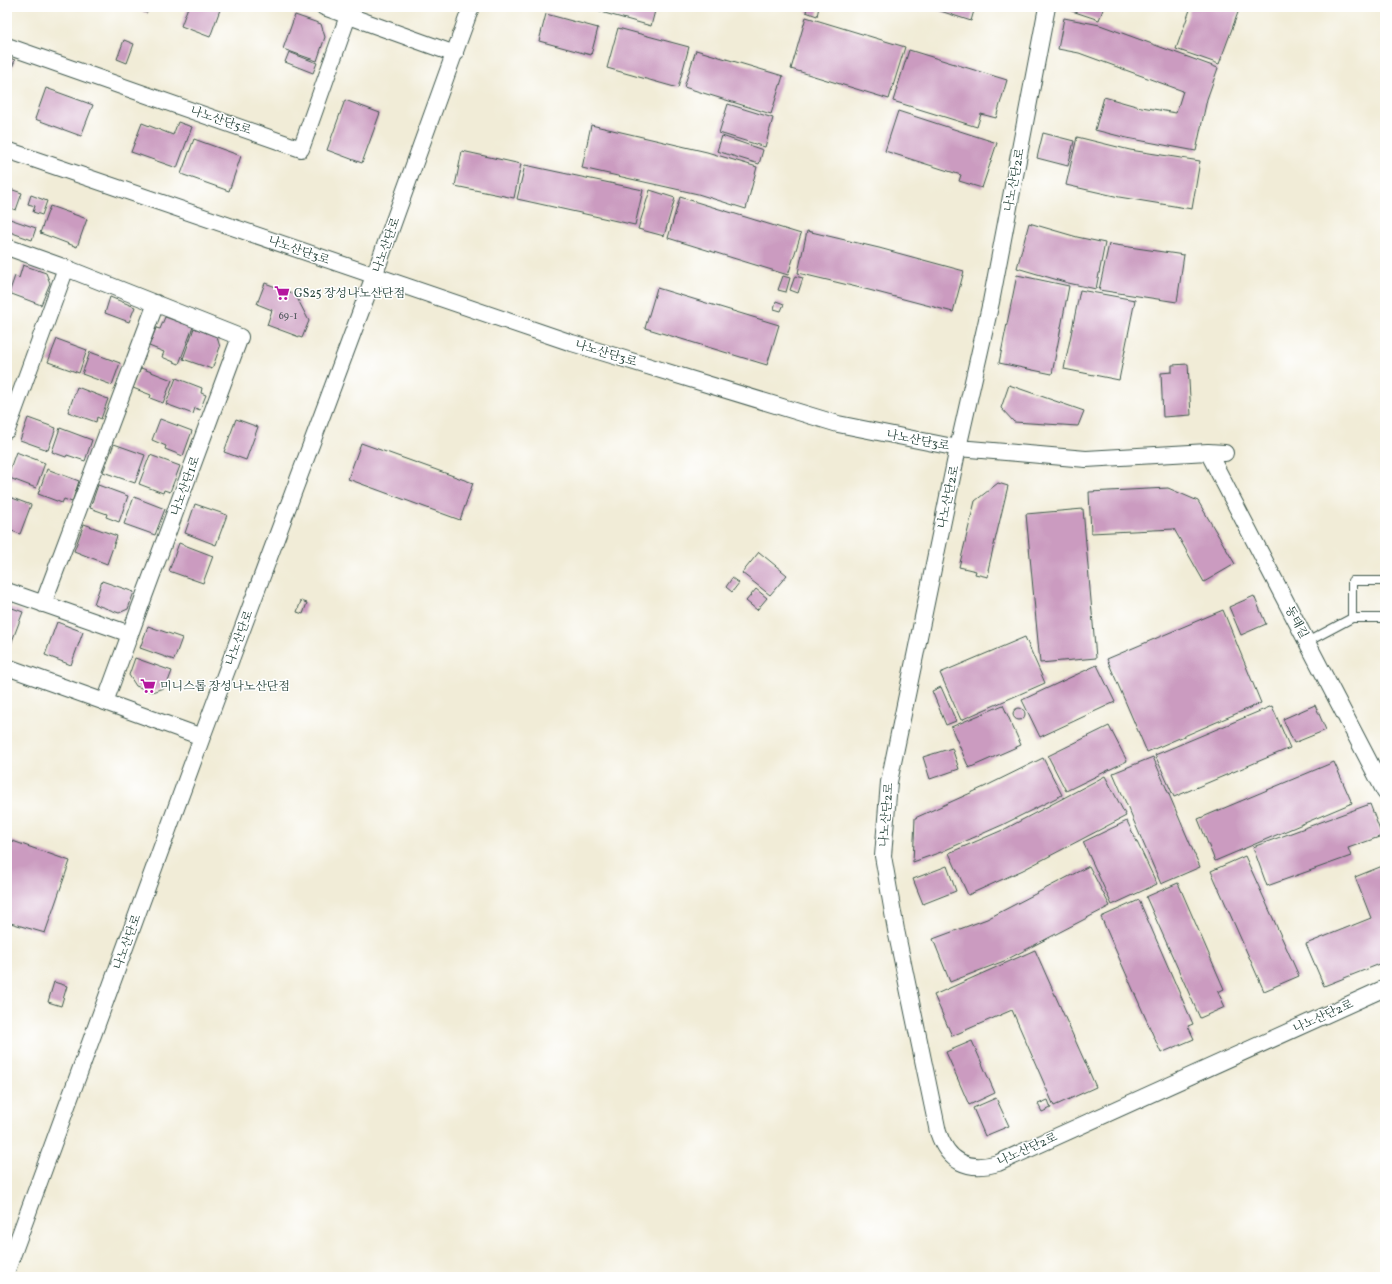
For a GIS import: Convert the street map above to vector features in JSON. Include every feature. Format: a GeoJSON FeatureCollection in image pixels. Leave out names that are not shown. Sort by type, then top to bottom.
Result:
{"type":"FeatureCollection","features":[{"type":"Feature","properties":{"kind":"street"},"geometry":{"type":"LineString","coordinates":[[324,7],[455,54]]}},
{"type":"Feature","properties":{"kind":"street","name":"나노산단로"},"geometry":{"type":"LineString","coordinates":[[7,1270],[202,737],[374,276],[471,7]]}},
{"type":"Feature","properties":{"kind":"street","name":"나노산단2로"},"geometry":{"type":"LineString","coordinates":[[1047,7],[991,302],[958,448],[888,782],[883,856],[896,930],[938,1132],[942,1144],[950,1155],[960,1162],[973,1166],[986,1166],[998,1163],[1385,988]]}},
{"type":"Feature","properties":{"kind":"street","name":"나노산단5로"},"geometry":{"type":"LineString","coordinates":[[7,46],[301,149],[348,16]]}},
{"type":"Feature","properties":{"kind":"street","name":"나노산단3로"},"geometry":{"type":"LineString","coordinates":[[7,150],[572,343],[838,424],[958,448],[1086,459],[1208,452],[1225,453]]}},
{"type":"Feature","properties":{"kind":"street","name":"나노산단1로"},"geometry":{"type":"LineString","coordinates":[[7,247],[66,268],[240,337],[130,634]]}},
{"type":"Feature","properties":{"kind":"street"},"geometry":{"type":"LineString","coordinates":[[7,430],[66,268]]}},
{"type":"Feature","properties":{"kind":"street"},"geometry":{"type":"LineString","coordinates":[[43,604],[156,303]]}},
{"type":"Feature","properties":{"kind":"street","name":"동태길"},"geometry":{"type":"LineString","coordinates":[[1208,452],[1385,792]]}},
{"type":"Feature","properties":{"kind":"street"},"geometry":{"type":"LineString","coordinates":[[7,591],[130,634],[106,702]]}},
{"type":"Feature","properties":{"kind":"street"},"geometry":{"type":"LineString","coordinates":[[7,667],[202,737]]}},
{"type":"Feature","properties":{"kind":"lane"},"geometry":{"type":"LineString","coordinates":[[1352,618],[1352,581],[1385,581]]}},
{"type":"Feature","properties":{"kind":"lane"},"geometry":{"type":"LineString","coordinates":[[1307,642],[1352,618],[1385,618]]}},
{"type":"Feature","properties":{"kind":"building"},"geometry":{"type":"Polygon","coordinates":[[[130,7],[149,7],[147,13],[130,7]]]}},
{"type":"Feature","properties":{"kind":"building"},"geometry":{"type":"Polygon","coordinates":[[[188,7],[221,7],[210,37],[181,26],[188,7]]]}},
{"type":"Feature","properties":{"kind":"building"},"geometry":{"type":"Polygon","coordinates":[[[583,7],[656,7],[651,26],[583,7]]]}},
{"type":"Feature","properties":{"kind":"building"},"geometry":{"type":"Polygon","coordinates":[[[807,7],[819,7],[817,16],[806,12],[807,7]]]}},
{"type":"Feature","properties":{"kind":"building"},"geometry":{"type":"Polygon","coordinates":[[[928,7],[975,7],[971,21],[928,7]]]}},
{"type":"Feature","properties":{"kind":"building"},"geometry":{"type":"Polygon","coordinates":[[[1070,7],[1104,7],[1099,20],[1069,10],[1070,7]]]}},
{"type":"Feature","properties":{"kind":"building"},"geometry":{"type":"Polygon","coordinates":[[[1191,7],[1240,7],[1219,64],[1176,49],[1191,7]]]}},
{"type":"Feature","properties":{"kind":"building"},"geometry":{"type":"Polygon","coordinates":[[[546,14],[598,28],[591,55],[539,41],[546,14]]]}},
{"type":"Feature","properties":{"kind":"building"},"geometry":{"type":"Polygon","coordinates":[[[295,15],[321,24],[325,37],[317,61],[283,49],[295,15]]]}},
{"type":"Feature","properties":{"kind":"building"},"geometry":{"type":"Polygon","coordinates":[[[806,17],[905,47],[889,99],[791,69],[806,17]]]}},
{"type":"Feature","properties":{"kind":"building"},"geometry":{"type":"Polygon","coordinates":[[[1064,18],[1100,25],[1218,68],[1207,99],[1196,151],[1127,138],[1095,130],[1104,97],[1136,106],[1176,113],[1183,91],[1079,53],[1058,49],[1064,18]]]}},
{"type":"Feature","properties":{"kind":"building"},"geometry":{"type":"Polygon","coordinates":[[[618,28],[689,47],[678,88],[607,68],[618,28]]]}},
{"type":"Feature","properties":{"kind":"building"},"geometry":{"type":"Polygon","coordinates":[[[124,40],[134,44],[127,63],[117,59],[124,40]]]}},
{"type":"Feature","properties":{"kind":"building"},"geometry":{"type":"Polygon","coordinates":[[[696,50],[783,76],[771,114],[684,87],[696,50]]]}},
{"type":"Feature","properties":{"kind":"building"},"geometry":{"type":"Polygon","coordinates":[[[909,50],[1007,80],[996,118],[981,114],[977,127],[893,101],[909,50]]]}},
{"type":"Feature","properties":{"kind":"building"},"geometry":{"type":"Polygon","coordinates":[[[289,52],[317,63],[313,73],[285,62],[289,52]]]}},
{"type":"Feature","properties":{"kind":"building"},"geometry":{"type":"Polygon","coordinates":[[[7,57],[15,60],[10,73],[7,72],[7,57]]]}},
{"type":"Feature","properties":{"kind":"building"},"geometry":{"type":"Polygon","coordinates":[[[46,88],[93,105],[81,136],[35,119],[46,88]]]}},
{"type":"Feature","properties":{"kind":"building"},"geometry":{"type":"Polygon","coordinates":[[[345,100],[380,113],[362,163],[327,150],[345,100]]]}},
{"type":"Feature","properties":{"kind":"building"},"geometry":{"type":"Polygon","coordinates":[[[728,104],[773,118],[765,147],[719,133],[728,104]]]}},
{"type":"Feature","properties":{"kind":"building"},"geometry":{"type":"Polygon","coordinates":[[[898,111],[997,143],[982,188],[959,181],[961,175],[885,151],[898,111]]]}},
{"type":"Feature","properties":{"kind":"building"},"geometry":{"type":"Polygon","coordinates":[[[178,122],[192,127],[177,168],[131,152],[142,123],[173,135],[178,122]]]}},
{"type":"Feature","properties":{"kind":"building"},"geometry":{"type":"Polygon","coordinates":[[[591,125],[707,152],[757,167],[746,209],[698,194],[582,168],[591,125]]]}},
{"type":"Feature","properties":{"kind":"building"},"geometry":{"type":"Polygon","coordinates":[[[1043,133],[1074,141],[1068,166],[1037,158],[1043,133]]]}},
{"type":"Feature","properties":{"kind":"building"},"geometry":{"type":"Polygon","coordinates":[[[722,136],[763,150],[759,164],[717,151],[722,136]]]}},
{"type":"Feature","properties":{"kind":"building"},"geometry":{"type":"Polygon","coordinates":[[[1077,137],[1130,150],[1200,161],[1192,209],[1119,197],[1066,185],[1077,137]]]}},
{"type":"Feature","properties":{"kind":"building"},"geometry":{"type":"Polygon","coordinates":[[[194,139],[241,156],[229,191],[181,174],[194,139]]]}},
{"type":"Feature","properties":{"kind":"building"},"geometry":{"type":"Polygon","coordinates":[[[462,151],[521,164],[514,198],[455,186],[462,151]]]}},
{"type":"Feature","properties":{"kind":"building"},"geometry":{"type":"Polygon","coordinates":[[[525,165],[643,190],[635,225],[517,199],[525,165]]]}},
{"type":"Feature","properties":{"kind":"building"},"geometry":{"type":"Polygon","coordinates":[[[7,188],[22,193],[16,210],[7,207],[7,188]]]}},
{"type":"Feature","properties":{"kind":"building"},"geometry":{"type":"Polygon","coordinates":[[[650,190],[675,198],[664,236],[638,229],[650,190]]]}},
{"type":"Feature","properties":{"kind":"building"},"geometry":{"type":"Polygon","coordinates":[[[31,195],[47,201],[42,215],[33,212],[35,206],[28,204],[31,195]]]}},
{"type":"Feature","properties":{"kind":"building"},"geometry":{"type":"Polygon","coordinates":[[[680,197],[801,234],[788,275],[668,238],[680,197]]]}},
{"type":"Feature","properties":{"kind":"building"},"geometry":{"type":"Polygon","coordinates":[[[50,206],[87,219],[77,247],[40,233],[50,206]]]}},
{"type":"Feature","properties":{"kind":"building"},"geometry":{"type":"Polygon","coordinates":[[[7,218],[36,228],[32,240],[7,231],[7,218]]]}},
{"type":"Feature","properties":{"kind":"building"},"geometry":{"type":"Polygon","coordinates":[[[1029,223],[1077,237],[1105,243],[1096,289],[1068,283],[1017,268],[1029,223]]]}},
{"type":"Feature","properties":{"kind":"building"},"geometry":{"type":"Polygon","coordinates":[[[807,231],[879,248],[964,271],[953,312],[798,273],[807,231]]]}},
{"type":"Feature","properties":{"kind":"building"},"geometry":{"type":"Polygon","coordinates":[[[1109,244],[1184,255],[1177,302],[1099,290],[1109,244]]]}},
{"type":"Feature","properties":{"kind":"building"},"geometry":{"type":"Polygon","coordinates":[[[23,265],[46,273],[50,283],[41,305],[9,293],[15,276],[19,278],[23,265]]]}},
{"type":"Feature","properties":{"kind":"building"},"geometry":{"type":"Polygon","coordinates":[[[1017,275],[1069,286],[1052,374],[999,363],[1017,275]]]}},
{"type":"Feature","properties":{"kind":"building"},"geometry":{"type":"Polygon","coordinates":[[[783,276],[790,278],[786,292],[778,290],[783,276]]]}},
{"type":"Feature","properties":{"kind":"building"},"geometry":{"type":"Polygon","coordinates":[[[795,276],[803,278],[798,293],[790,290],[795,276]]]}},
{"type":"Feature","properties":{"kind":"building"},"geometry":{"type":"Polygon","coordinates":[[[265,283],[295,294],[309,321],[302,338],[267,325],[272,310],[257,304],[265,283]]]}},
{"type":"Feature","properties":{"kind":"building"},"geometry":{"type":"Polygon","coordinates":[[[657,288],[779,325],[767,365],[645,328],[657,288]]]}},
{"type":"Feature","properties":{"kind":"building"},"geometry":{"type":"Polygon","coordinates":[[[1080,290],[1135,300],[1119,380],[1064,369],[1080,290]]]}},
{"type":"Feature","properties":{"kind":"building"},"geometry":{"type":"Polygon","coordinates":[[[110,297],[135,307],[129,322],[105,313],[110,297]]]}},
{"type":"Feature","properties":{"kind":"building"},"geometry":{"type":"Polygon","coordinates":[[[776,301],[784,304],[781,311],[774,309],[776,301]]]}},
{"type":"Feature","properties":{"kind":"building"},"geometry":{"type":"Polygon","coordinates":[[[165,317],[193,327],[179,364],[162,357],[164,352],[149,346],[156,328],[160,329],[165,317]]]}},
{"type":"Feature","properties":{"kind":"building"},"geometry":{"type":"Polygon","coordinates":[[[194,328],[217,337],[220,347],[212,369],[183,359],[194,328]]]}},
{"type":"Feature","properties":{"kind":"building"},"geometry":{"type":"Polygon","coordinates":[[[57,339],[87,350],[79,373],[48,362],[57,339]]]}},
{"type":"Feature","properties":{"kind":"building"},"geometry":{"type":"Polygon","coordinates":[[[90,352],[120,363],[112,385],[82,374],[90,352]]]}},
{"type":"Feature","properties":{"kind":"building"},"geometry":{"type":"Polygon","coordinates":[[[1188,364],[1191,415],[1163,417],[1161,373],[1172,372],[1172,365],[1188,364]]]}},
{"type":"Feature","properties":{"kind":"building"},"geometry":{"type":"Polygon","coordinates":[[[141,368],[172,380],[163,403],[150,398],[151,395],[133,388],[141,368]]]}},
{"type":"Feature","properties":{"kind":"building"},"geometry":{"type":"Polygon","coordinates":[[[176,378],[202,388],[201,393],[206,395],[200,410],[195,408],[193,414],[166,404],[176,378]]]}},
{"type":"Feature","properties":{"kind":"building"},"geometry":{"type":"Polygon","coordinates":[[[1009,385],[1084,411],[1078,426],[1014,422],[1001,408],[1009,385]]]}},
{"type":"Feature","properties":{"kind":"building"},"geometry":{"type":"Polygon","coordinates":[[[77,387],[108,399],[101,419],[97,417],[96,422],[68,412],[77,387]]]}},
{"type":"Feature","properties":{"kind":"building"},"geometry":{"type":"Polygon","coordinates":[[[28,418],[56,428],[48,450],[20,440],[28,418]]]}},
{"type":"Feature","properties":{"kind":"building"},"geometry":{"type":"Polygon","coordinates":[[[160,419],[192,431],[183,456],[165,449],[166,446],[152,440],[160,419]]]}},
{"type":"Feature","properties":{"kind":"building"},"geometry":{"type":"Polygon","coordinates":[[[236,419],[258,427],[246,460],[224,452],[236,419]]]}},
{"type":"Feature","properties":{"kind":"building"},"geometry":{"type":"Polygon","coordinates":[[[60,428],[92,440],[85,461],[52,452],[60,428]]]}},
{"type":"Feature","properties":{"kind":"building"},"geometry":{"type":"Polygon","coordinates":[[[361,443],[473,483],[460,520],[348,479],[361,443]]]}},
{"type":"Feature","properties":{"kind":"building"},"geometry":{"type":"Polygon","coordinates":[[[114,444],[145,455],[135,483],[103,472],[114,444]]]}},
{"type":"Feature","properties":{"kind":"building"},"geometry":{"type":"Polygon","coordinates":[[[16,452],[45,463],[36,488],[7,477],[16,452]]]}},
{"type":"Feature","properties":{"kind":"building"},"geometry":{"type":"Polygon","coordinates":[[[150,455],[180,466],[170,492],[164,490],[163,493],[139,484],[150,455]]]}},
{"type":"Feature","properties":{"kind":"building"},"geometry":{"type":"Polygon","coordinates":[[[47,469],[79,481],[72,502],[64,499],[62,503],[38,494],[47,469]]]}},
{"type":"Feature","properties":{"kind":"building"},"geometry":{"type":"Polygon","coordinates":[[[998,483],[1008,486],[988,570],[988,577],[975,574],[976,571],[959,567],[975,501],[998,483]]]}},
{"type":"Feature","properties":{"kind":"building"},"geometry":{"type":"Polygon","coordinates":[[[98,485],[128,496],[119,522],[106,517],[107,514],[90,508],[98,485]]]}},
{"type":"Feature","properties":{"kind":"building"},"geometry":{"type":"Polygon","coordinates":[[[1168,488],[1198,501],[1235,564],[1204,582],[1174,529],[1091,533],[1089,492],[1168,488]]]}},
{"type":"Feature","properties":{"kind":"building"},"geometry":{"type":"Polygon","coordinates":[[[7,496],[31,505],[20,534],[7,529],[7,496]]]}},
{"type":"Feature","properties":{"kind":"building"},"geometry":{"type":"Polygon","coordinates":[[[134,497],[165,509],[155,535],[124,524],[134,497]]]}},
{"type":"Feature","properties":{"kind":"building"},"geometry":{"type":"Polygon","coordinates":[[[195,504],[227,515],[216,545],[185,533],[195,504]]]}},
{"type":"Feature","properties":{"kind":"building"},"geometry":{"type":"Polygon","coordinates":[[[1083,509],[1096,658],[1040,663],[1026,514],[1083,509]]]}},
{"type":"Feature","properties":{"kind":"building"},"geometry":{"type":"Polygon","coordinates":[[[84,524],[117,536],[107,564],[74,551],[84,524]]]}},
{"type":"Feature","properties":{"kind":"building"},"geometry":{"type":"Polygon","coordinates":[[[179,543],[213,556],[203,583],[169,571],[179,543]]]}},
{"type":"Feature","properties":{"kind":"building"},"geometry":{"type":"Polygon","coordinates":[[[759,552],[787,575],[770,595],[742,573],[759,552]]]}},
{"type":"Feature","properties":{"kind":"building"},"geometry":{"type":"Polygon","coordinates":[[[732,578],[739,583],[732,592],[726,587],[732,578]]]}},
{"type":"Feature","properties":{"kind":"building"},"geometry":{"type":"Polygon","coordinates":[[[102,581],[134,592],[128,609],[119,613],[94,604],[102,581]]]}},
{"type":"Feature","properties":{"kind":"building"},"geometry":{"type":"Polygon","coordinates":[[[756,589],[767,598],[757,610],[746,601],[756,589]]]}},
{"type":"Feature","properties":{"kind":"building"},"geometry":{"type":"Polygon","coordinates":[[[1254,596],[1266,624],[1241,635],[1229,607],[1254,596]]]}},
{"type":"Feature","properties":{"kind":"building"},"geometry":{"type":"Polygon","coordinates":[[[301,601],[307,603],[303,614],[297,612],[301,601]]]}},
{"type":"Feature","properties":{"kind":"building"},"geometry":{"type":"Polygon","coordinates":[[[7,606],[23,612],[11,644],[7,642],[7,606]]]}},
{"type":"Feature","properties":{"kind":"building"},"geometry":{"type":"Polygon","coordinates":[[[1223,610],[1261,703],[1147,752],[1107,659],[1223,610]]]}},
{"type":"Feature","properties":{"kind":"building"},"geometry":{"type":"Polygon","coordinates":[[[57,622],[83,632],[71,665],[45,655],[57,622]]]}},
{"type":"Feature","properties":{"kind":"building"},"geometry":{"type":"Polygon","coordinates":[[[148,626],[182,638],[174,660],[140,648],[148,626]]]}},
{"type":"Feature","properties":{"kind":"building"},"geometry":{"type":"Polygon","coordinates":[[[1025,637],[1045,683],[961,720],[940,673],[1025,637]]]}},
{"type":"Feature","properties":{"kind":"building"},"geometry":{"type":"Polygon","coordinates":[[[135,658],[172,671],[166,687],[152,692],[136,686],[129,675],[135,658]]]}},
{"type":"Feature","properties":{"kind":"building"},"geometry":{"type":"Polygon","coordinates":[[[1097,665],[1115,702],[1040,737],[1022,700],[1097,665]]]}},
{"type":"Feature","properties":{"kind":"building"},"geometry":{"type":"Polygon","coordinates":[[[941,687],[956,721],[946,725],[932,691],[941,687]]]}},
{"type":"Feature","properties":{"kind":"building"},"geometry":{"type":"Polygon","coordinates":[[[1003,705],[1021,745],[969,768],[951,727],[1003,705]]]}},
{"type":"Feature","properties":{"kind":"building"},"geometry":{"type":"Polygon","coordinates":[[[1315,705],[1326,730],[1294,743],[1283,719],[1315,705]]]}},
{"type":"Feature","properties":{"kind":"building"},"geometry":{"type":"Polygon","coordinates":[[[1272,706],[1290,748],[1174,797],[1155,755],[1272,706]]]}},
{"type":"Feature","properties":{"kind":"building"},"geometry":{"type":"Polygon","coordinates":[[[1019,708],[1023,710],[1025,714],[1023,718],[1019,720],[1015,718],[1013,714],[1015,710],[1019,708]]]}},
{"type":"Feature","properties":{"kind":"building"},"geometry":{"type":"Polygon","coordinates":[[[1109,726],[1127,761],[1066,791],[1048,756],[1109,726]]]}},
{"type":"Feature","properties":{"kind":"building"},"geometry":{"type":"Polygon","coordinates":[[[952,748],[959,769],[930,779],[923,757],[952,748]]]}},
{"type":"Feature","properties":{"kind":"building"},"geometry":{"type":"Polygon","coordinates":[[[1153,757],[1200,867],[1161,884],[1113,773],[1153,757]]]}},
{"type":"Feature","properties":{"kind":"building"},"geometry":{"type":"Polygon","coordinates":[[[1043,758],[1062,795],[1002,825],[941,852],[913,862],[915,818],[984,787],[1043,758]]]}},
{"type":"Feature","properties":{"kind":"building"},"geometry":{"type":"Polygon","coordinates":[[[1334,762],[1352,803],[1215,861],[1198,819],[1334,762]]]}},
{"type":"Feature","properties":{"kind":"building"},"geometry":{"type":"Polygon","coordinates":[[[1105,776],[1126,816],[1023,870],[968,895],[949,853],[1005,829],[1105,776]]]}},
{"type":"Feature","properties":{"kind":"building"},"geometry":{"type":"Polygon","coordinates":[[[1370,804],[1382,836],[1348,848],[1351,856],[1267,886],[1253,847],[1370,804]]]}},
{"type":"Feature","properties":{"kind":"building"},"geometry":{"type":"Polygon","coordinates":[[[1127,821],[1157,884],[1112,905],[1083,842],[1127,821]]]}},
{"type":"Feature","properties":{"kind":"building"},"geometry":{"type":"Polygon","coordinates":[[[7,839],[70,861],[45,933],[7,922],[7,839]]]}},
{"type":"Feature","properties":{"kind":"building"},"geometry":{"type":"Polygon","coordinates":[[[1245,856],[1299,976],[1264,991],[1211,871],[1245,856]]]}},
{"type":"Feature","properties":{"kind":"building"},"geometry":{"type":"Polygon","coordinates":[[[1385,865],[1385,962],[1324,986],[1306,944],[1371,918],[1355,877],[1385,865]]]}},
{"type":"Feature","properties":{"kind":"building"},"geometry":{"type":"Polygon","coordinates":[[[947,866],[956,891],[923,904],[913,879],[947,866]]]}},
{"type":"Feature","properties":{"kind":"building"},"geometry":{"type":"Polygon","coordinates":[[[1089,866],[1110,906],[1004,961],[950,982],[933,939],[987,919],[1089,866]]]}},
{"type":"Feature","properties":{"kind":"building"},"geometry":{"type":"Polygon","coordinates":[[[1178,883],[1224,989],[1218,992],[1225,1007],[1200,1018],[1146,897],[1178,883]]]}},
{"type":"Feature","properties":{"kind":"building"},"geometry":{"type":"Polygon","coordinates":[[[1139,900],[1193,1024],[1188,1026],[1194,1039],[1161,1053],[1101,917],[1139,900]]]}},
{"type":"Feature","properties":{"kind":"building"},"geometry":{"type":"Polygon","coordinates":[[[1035,950],[1096,1087],[1054,1106],[1012,1010],[952,1036],[934,995],[1035,950]]]}},
{"type":"Feature","properties":{"kind":"building"},"geometry":{"type":"Polygon","coordinates":[[[54,982],[67,986],[61,1006],[48,1002],[54,982]]]}},
{"type":"Feature","properties":{"kind":"building"},"geometry":{"type":"Polygon","coordinates":[[[972,1041],[995,1093],[969,1105],[946,1052],[972,1041]]]}},
{"type":"Feature","properties":{"kind":"building"},"geometry":{"type":"Polygon","coordinates":[[[996,1098],[1009,1126],[985,1136],[973,1108],[996,1098]]]}},
{"type":"Feature","properties":{"kind":"building"},"geometry":{"type":"Polygon","coordinates":[[[1048,1100],[1051,1108],[1042,1112],[1038,1104],[1048,1100]]]}},
{"type":"Feature","properties":{"kind":"place","name":"GS25 장성나노산단점"},"geometry":{"type":"Point","coordinates":[282,293]}},
{"type":"Feature","properties":{"kind":"place","name":"미니스톱 장성나노산단점"},"geometry":{"type":"Point","coordinates":[148,686]}}]}
